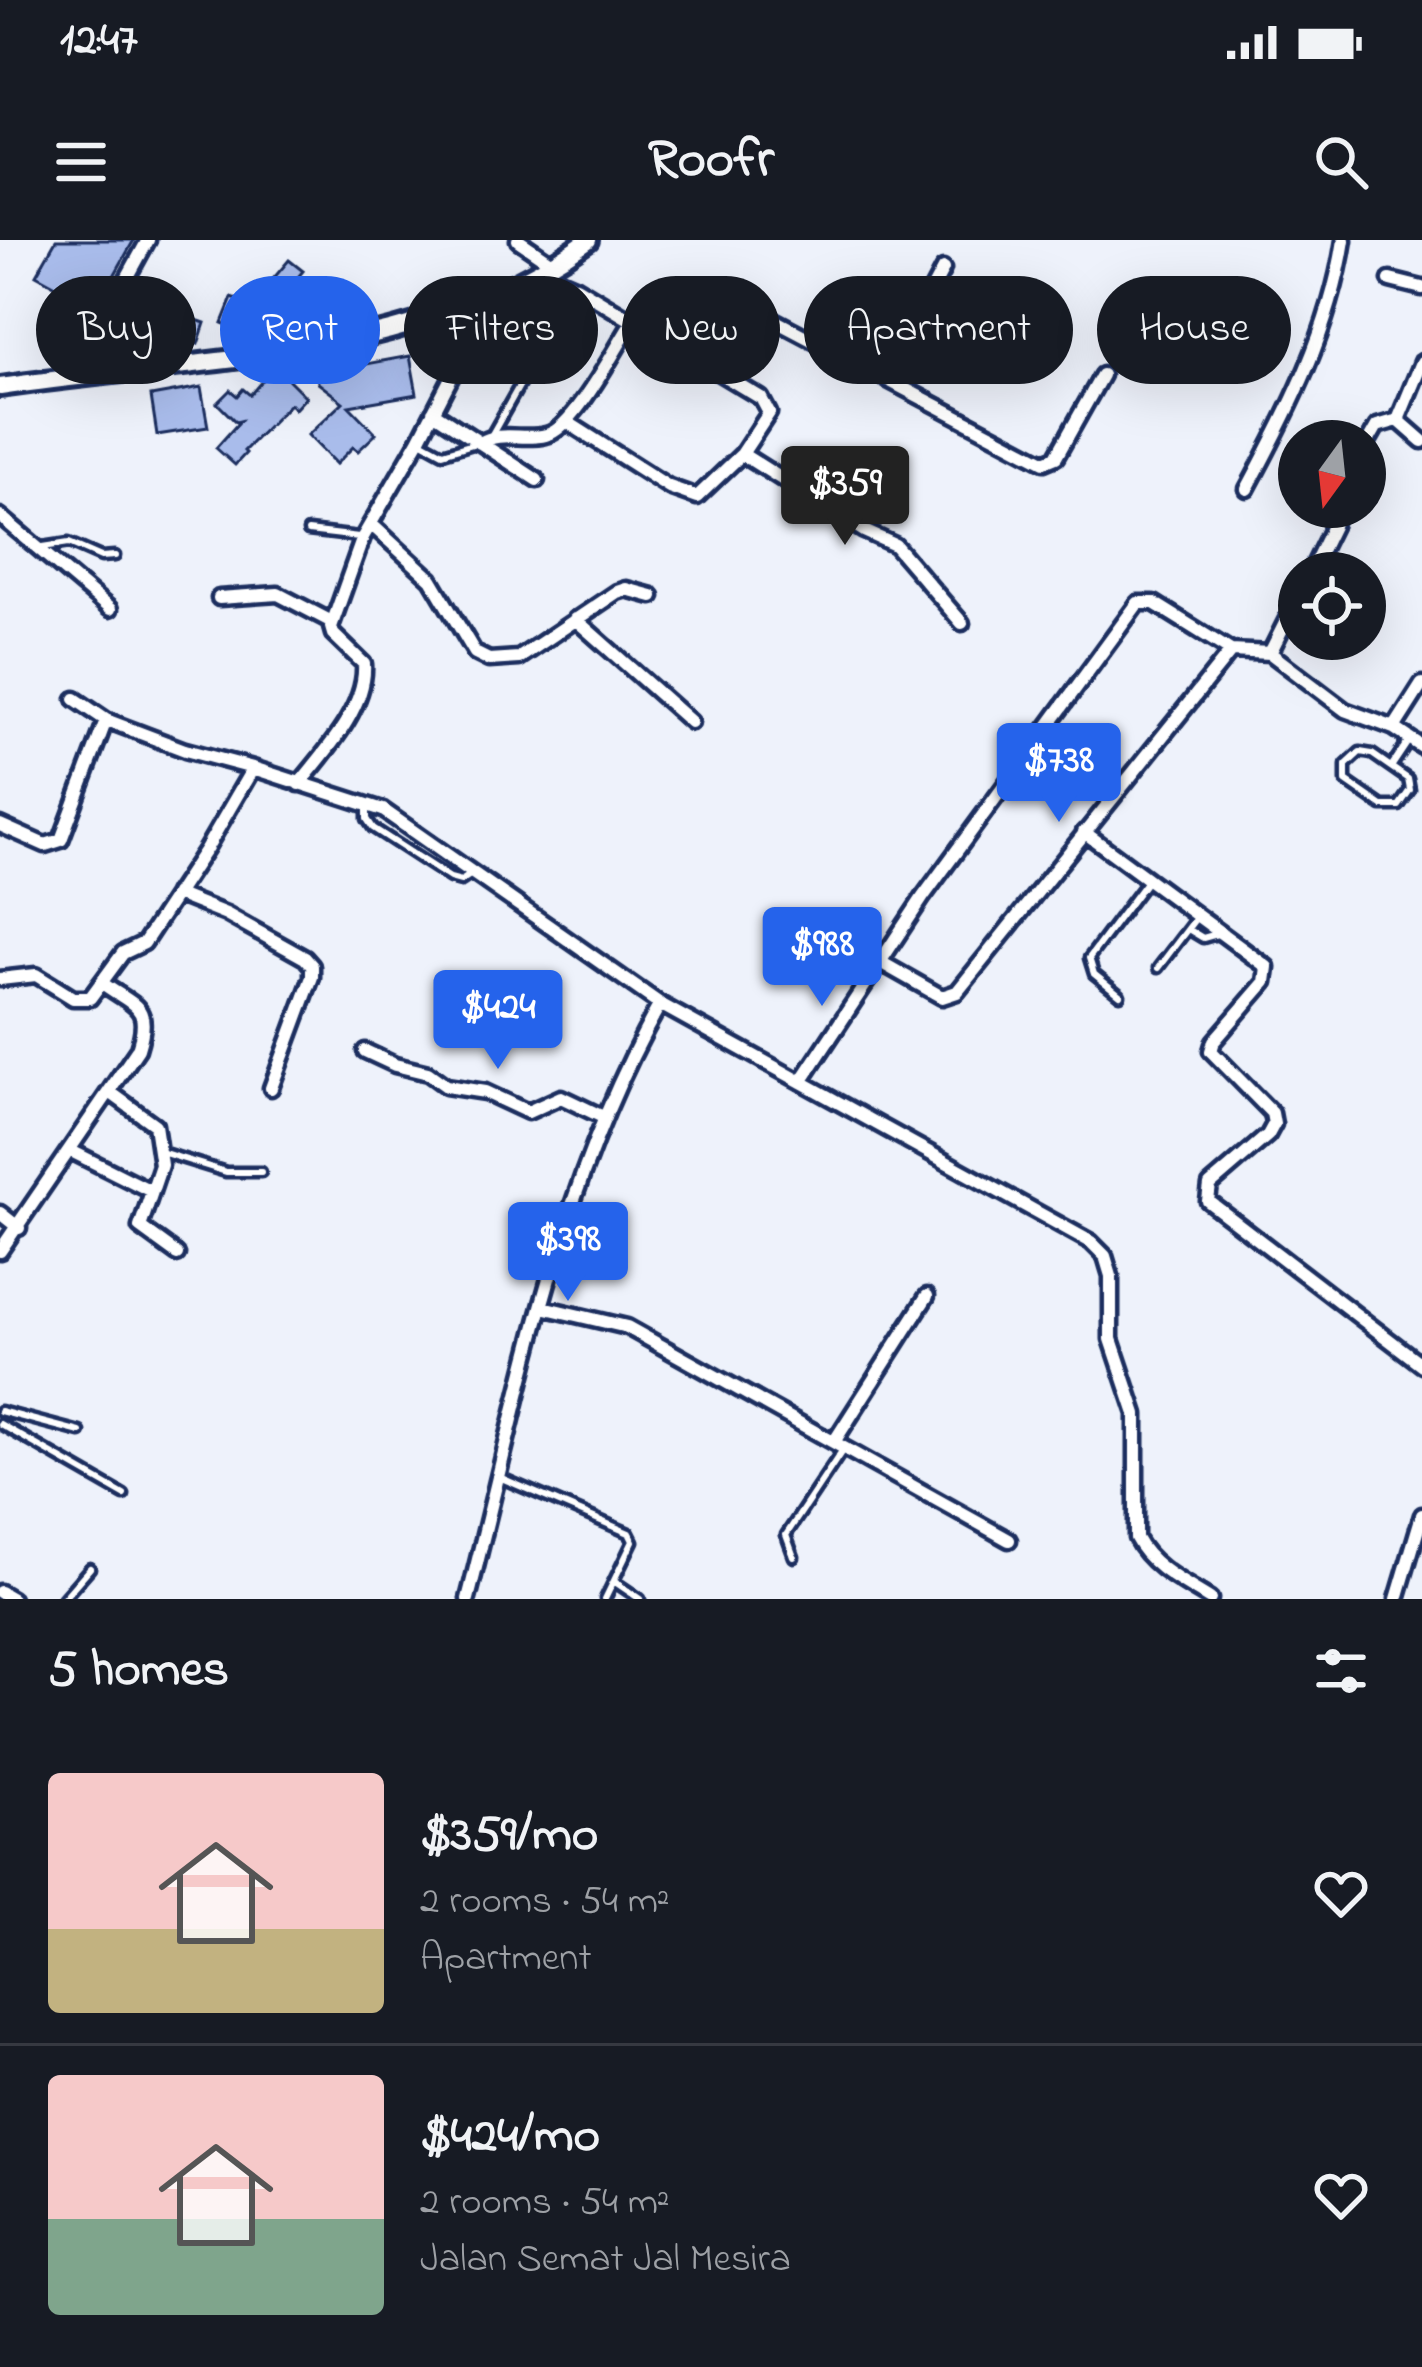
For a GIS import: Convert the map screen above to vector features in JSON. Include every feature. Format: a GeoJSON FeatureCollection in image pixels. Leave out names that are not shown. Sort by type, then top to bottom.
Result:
{"type":"FeatureCollection","features":[{"type":"Feature","properties":{"kind":"main road"},"geometry":{"type":"LineString","coordinates":[[533,276],[588,240]]}},
{"type":"Feature","properties":{"kind":"main road"},"geometry":{"type":"LineString","coordinates":[[196,360],[377,336],[404,327]]}},
{"type":"Feature","properties":{"kind":"main road"},"geometry":{"type":"LineString","coordinates":[[0,387],[36,382]]}},
{"type":"Feature","properties":{"kind":"street"},"geometry":{"type":"LineString","coordinates":[[128,276],[148,240]]}},
{"type":"Feature","properties":{"kind":"street"},"geometry":{"type":"LineString","coordinates":[[518,240],[560,276]]}},
{"type":"Feature","properties":{"kind":"street"},"geometry":{"type":"LineString","coordinates":[[1247,489],[1308,370],[1336,286],[1345,240]]}},
{"type":"Feature","properties":{"kind":"street"},"geometry":{"type":"LineString","coordinates":[[939,276],[943,269]]}},
{"type":"Feature","properties":{"kind":"street"},"geometry":{"type":"LineString","coordinates":[[1390,280],[1422,287]]}},
{"type":"Feature","properties":{"kind":"street"},"geometry":{"type":"LineString","coordinates":[[486,439],[545,436],[568,422],[622,338]]}},
{"type":"Feature","properties":{"kind":"street"},"geometry":{"type":"LineString","coordinates":[[1398,420],[1422,362]]}},
{"type":"Feature","properties":{"kind":"street"},"geometry":{"type":"LineString","coordinates":[[896,384],[1023,453],[1050,462],[1097,383]]}},
{"type":"Feature","properties":{"kind":"street"},"geometry":{"type":"LineString","coordinates":[[299,784],[349,717],[364,676],[364,664],[333,634],[332,622],[363,537],[447,384]]}},
{"type":"Feature","properties":{"kind":"street"},"geometry":{"type":"LineString","coordinates":[[568,422],[692,497],[705,493],[767,419],[765,402],[735,384]]}},
{"type":"Feature","properties":{"kind":"street"},"geometry":{"type":"LineString","coordinates":[[433,412],[486,439],[536,480]]}},
{"type":"Feature","properties":{"kind":"street"},"geometry":{"type":"LineString","coordinates":[[1398,420],[1422,441]]}},
{"type":"Feature","properties":{"kind":"street"},"geometry":{"type":"LineString","coordinates":[[1386,423],[1398,420]]}},
{"type":"Feature","properties":{"kind":"street"},"geometry":{"type":"LineString","coordinates":[[742,454],[864,531],[896,545],[962,622]]}},
{"type":"Feature","properties":{"kind":"street"},"geometry":{"type":"LineString","coordinates":[[0,515],[110,608]]}},
{"type":"Feature","properties":{"kind":"street"},"geometry":{"type":"LineString","coordinates":[[370,524],[431,579],[475,653],[489,659],[519,658],[626,589],[652,596]]}},
{"type":"Feature","properties":{"kind":"street"},"geometry":{"type":"LineString","coordinates":[[219,598],[274,593],[332,622]]}},
{"type":"Feature","properties":{"kind":"street"},"geometry":{"type":"LineString","coordinates":[[801,1082],[923,897],[1138,603],[1154,603],[1231,651],[1270,653],[1343,709],[1394,728],[1416,743]]}},
{"type":"Feature","properties":{"kind":"street"},"geometry":{"type":"LineString","coordinates":[[575,619],[691,722]]}},
{"type":"Feature","properties":{"kind":"street"},"geometry":{"type":"LineString","coordinates":[[1270,653],[1278,637]]}},
{"type":"Feature","properties":{"kind":"street"},"geometry":{"type":"LineString","coordinates":[[882,963],[937,995],[952,995],[1231,651]]}},
{"type":"Feature","properties":{"kind":"street"},"geometry":{"type":"LineString","coordinates":[[1394,728],[1422,684]]}},
{"type":"Feature","properties":{"kind":"street"},"geometry":{"type":"LineString","coordinates":[[75,699],[106,720],[184,750],[383,810],[661,1004],[1091,1243],[1105,1256],[1111,1276],[1111,1339],[1136,1414],[1136,1538],[1145,1553],[1176,1579],[1210,1599]]}},
{"type":"Feature","properties":{"kind":"street"},"geometry":{"type":"LineString","coordinates":[[0,825],[43,844],[61,840],[106,720]]}},
{"type":"Feature","properties":{"kind":"street"},"geometry":{"type":"LineString","coordinates":[[0,979],[36,975],[79,1000],[90,998],[123,953],[144,943],[253,768]]}},
{"type":"Feature","properties":{"kind":"street"},"geometry":{"type":"LineString","coordinates":[[1084,832],[1263,962],[1268,973],[1214,1041],[1212,1055],[1272,1113],[1274,1124],[1268,1135],[1210,1185],[1208,1201],[1422,1365]]}},
{"type":"Feature","properties":{"kind":"street"},"geometry":{"type":"LineString","coordinates":[[176,894],[226,914],[312,966],[271,1088]]}},
{"type":"Feature","properties":{"kind":"street"},"geometry":{"type":"LineString","coordinates":[[0,1251],[138,1049],[146,1023],[140,1011],[102,983]]}},
{"type":"Feature","properties":{"kind":"street"},"geometry":{"type":"LineString","coordinates":[[468,1599],[563,1225],[627,1064],[661,1004]]}},
{"type":"Feature","properties":{"kind":"street"},"geometry":{"type":"LineString","coordinates":[[365,1051],[428,1073],[446,1086],[484,1092],[528,1112],[561,1096],[605,1118]]}},
{"type":"Feature","properties":{"kind":"street"},"geometry":{"type":"LineString","coordinates":[[111,1094],[153,1122],[161,1166],[140,1227],[177,1254]]}},
{"type":"Feature","properties":{"kind":"street"},"geometry":{"type":"LineString","coordinates":[[71,1150],[151,1191]]}},
{"type":"Feature","properties":{"kind":"street"},"geometry":{"type":"LineString","coordinates":[[0,1213],[19,1228]]}},
{"type":"Feature","properties":{"kind":"street"},"geometry":{"type":"LineString","coordinates":[[839,1445],[927,1296]]}},
{"type":"Feature","properties":{"kind":"street"},"geometry":{"type":"LineString","coordinates":[[542,1307],[627,1327],[1010,1540]]}},
{"type":"Feature","properties":{"kind":"street"},"geometry":{"type":"LineString","coordinates":[[1396,1599],[1422,1516]]}},
{"type":"Feature","properties":{"kind":"street"},"geometry":{"type":"LineString","coordinates":[[0,1592],[12,1599]]}},
{"type":"Feature","properties":{"kind":"lane"},"geometry":{"type":"LineString","coordinates":[[419,440],[443,453],[486,439],[519,384]]}},
{"type":"Feature","properties":{"kind":"lane"},"geometry":{"type":"LineString","coordinates":[[308,532],[363,537]]}},
{"type":"Feature","properties":{"kind":"lane"},"geometry":{"type":"LineString","coordinates":[[39,548],[70,543],[101,557],[115,556]]}},
{"type":"Feature","properties":{"kind":"lane"},"geometry":{"type":"LineString","coordinates":[[1391,766],[1416,743]]}},
{"type":"Feature","properties":{"kind":"lane"},"geometry":{"type":"LineString","coordinates":[[1360,752],[1391,766],[1410,784],[1408,795],[1394,809],[1351,786],[1344,776],[1346,765],[1360,752]]}},
{"type":"Feature","properties":{"kind":"lane"},"geometry":{"type":"LineString","coordinates":[[1120,995],[1094,974],[1089,958],[1149,879]]}},
{"type":"Feature","properties":{"kind":"lane"},"geometry":{"type":"LineString","coordinates":[[1158,968],[1198,915]]}},
{"type":"Feature","properties":{"kind":"lane"},"geometry":{"type":"LineString","coordinates":[[1188,929],[1203,938],[1220,931]]}},
{"type":"Feature","properties":{"kind":"lane"},"geometry":{"type":"LineString","coordinates":[[157,1151],[226,1172],[261,1172]]}},
{"type":"Feature","properties":{"kind":"lane"},"geometry":{"type":"LineString","coordinates":[[0,1411],[80,1432]]}},
{"type":"Feature","properties":{"kind":"lane"},"geometry":{"type":"LineString","coordinates":[[0,1424],[124,1495]]}},
{"type":"Feature","properties":{"kind":"lane"},"geometry":{"type":"LineString","coordinates":[[794,1557],[786,1534],[839,1445]]}},
{"type":"Feature","properties":{"kind":"lane"},"geometry":{"type":"LineString","coordinates":[[499,1477],[629,1533],[633,1541],[629,1556],[605,1599]]}},
{"type":"Feature","properties":{"kind":"lane"},"geometry":{"type":"LineString","coordinates":[[63,1599],[90,1568]]}},
{"type":"Feature","properties":{"kind":"lane"},"geometry":{"type":"LineString","coordinates":[[615,1582],[640,1599]]}},
{"type":"Feature","properties":{"kind":"building"},"geometry":{"type":"Polygon","coordinates":[[[56,240],[134,240],[114,276],[36,275],[56,240]]]}},
{"type":"Feature","properties":{"kind":"building"},"geometry":{"type":"Polygon","coordinates":[[[289,260],[303,271],[299,276],[275,276],[289,260]]]}},
{"type":"Feature","properties":{"kind":"building"},"geometry":{"type":"Polygon","coordinates":[[[196,320],[205,323],[196,343],[196,320]]]}},
{"type":"Feature","properties":{"kind":"building"},"geometry":{"type":"Polygon","coordinates":[[[404,357],[404,384],[415,384],[417,394],[349,406],[376,434],[336,464],[308,435],[343,402],[319,384],[380,384],[380,361],[404,357]]]}},
{"type":"Feature","properties":{"kind":"building"},"geometry":{"type":"Polygon","coordinates":[[[259,384],[293,384],[306,397],[295,409],[290,404],[235,465],[216,448],[240,421],[217,403],[230,390],[237,396],[243,389],[250,395],[259,384]]]}},
{"type":"Feature","properties":{"kind":"building"},"geometry":{"type":"Polygon","coordinates":[[[201,387],[208,427],[157,435],[151,396],[201,387]]]}}]}
